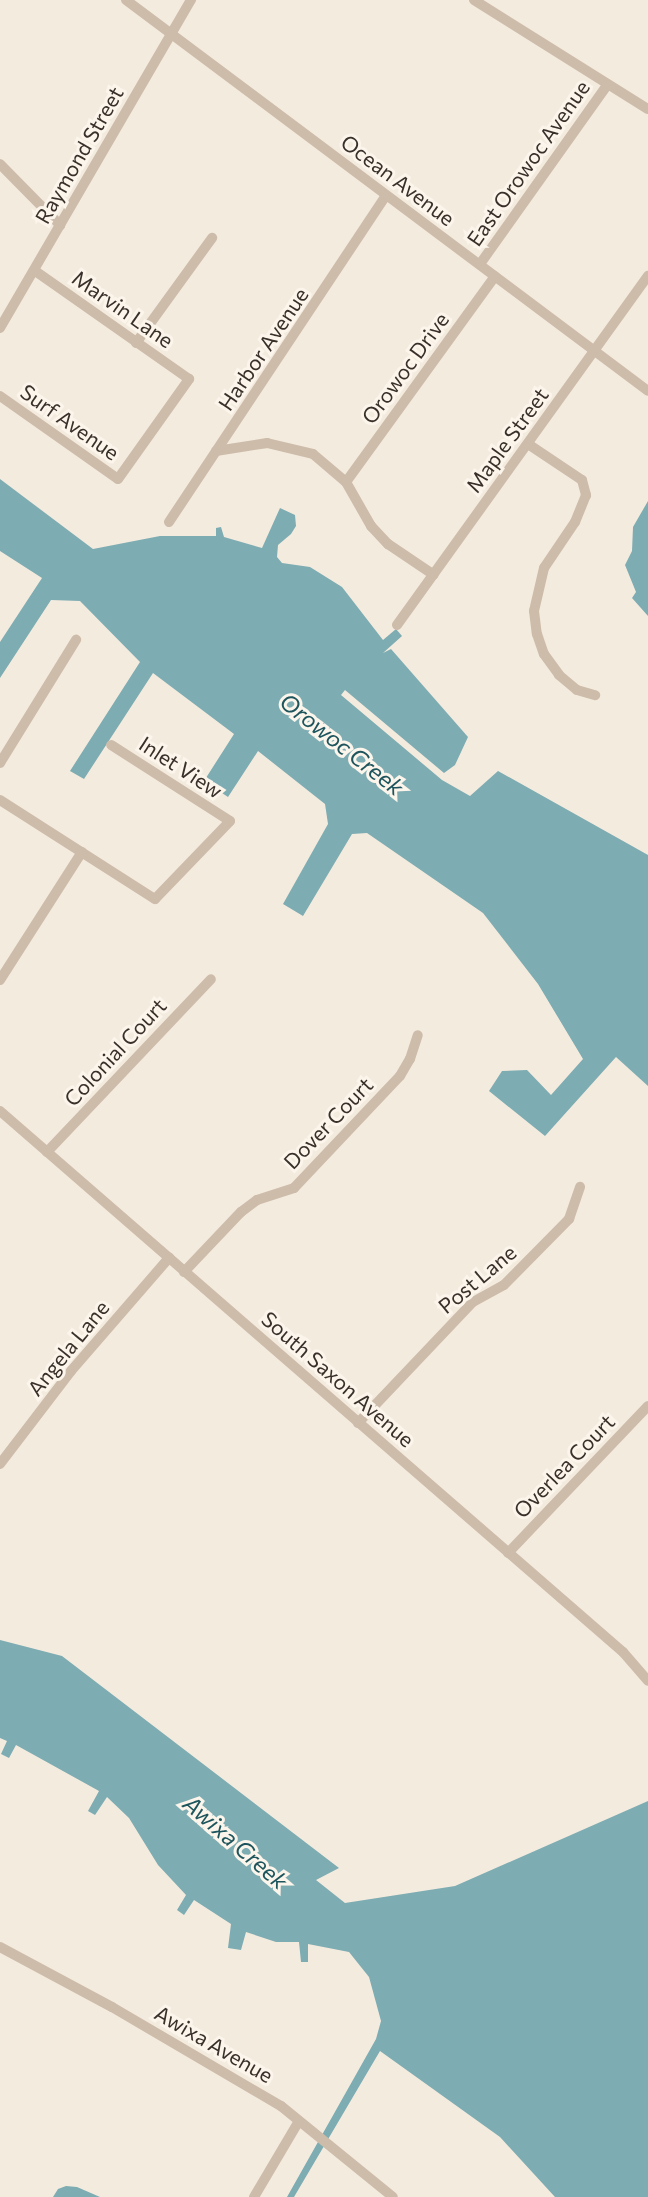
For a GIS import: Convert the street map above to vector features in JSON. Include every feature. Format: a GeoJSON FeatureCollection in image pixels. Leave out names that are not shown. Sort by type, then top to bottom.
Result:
{"type":"FeatureCollection","features":[{"type":"Feature","properties":{"kind":"street","name":"Ocean Avenue"},"geometry":{"type":"LineString","coordinates":[[126,0],[648,391]]}},
{"type":"Feature","properties":{"kind":"street","name":"Raymond Street"},"geometry":{"type":"LineString","coordinates":[[0,328],[191,0]]}},
{"type":"Feature","properties":{"kind":"street"},"geometry":{"type":"LineString","coordinates":[[474,0],[648,109]]}},
{"type":"Feature","properties":{"kind":"street","name":"East Orowoc Avenue"},"geometry":{"type":"LineString","coordinates":[[480,264],[607,85]]}},
{"type":"Feature","properties":{"kind":"street"},"geometry":{"type":"LineString","coordinates":[[0,164],[60,225]]}},
{"type":"Feature","properties":{"kind":"street","name":"Harbor Avenue"},"geometry":{"type":"LineString","coordinates":[[169,522],[386,195]]}},
{"type":"Feature","properties":{"kind":"street"},"geometry":{"type":"LineString","coordinates":[[136,343],[212,238]]}},
{"type":"Feature","properties":{"kind":"street","name":"Marvin Lane"},"geometry":{"type":"LineString","coordinates":[[34,270],[189,379],[118,479]]}},
{"type":"Feature","properties":{"kind":"street","name":"Orowoc Drive"},"geometry":{"type":"LineString","coordinates":[[346,482],[495,276]]}},
{"type":"Feature","properties":{"kind":"street","name":"Maple Street"},"geometry":{"type":"LineString","coordinates":[[397,625],[648,276]]}},
{"type":"Feature","properties":{"kind":"street","name":"Surf Avenue"},"geometry":{"type":"LineString","coordinates":[[0,396],[118,479]]}},
{"type":"Feature","properties":{"kind":"street"},"geometry":{"type":"LineString","coordinates":[[216,451],[267,443],[298,448],[327,464],[346,482],[371,526],[408,560],[434,575]]}},
{"type":"Feature","properties":{"kind":"street"},"geometry":{"type":"LineString","coordinates":[[528,444],[582,480],[586,495],[575,523],[544,568],[534,611],[537,634],[544,654],[559,675],[576,690],[595,695]]}},
{"type":"Feature","properties":{"kind":"street"},"geometry":{"type":"LineString","coordinates":[[0,764],[76,640]]}},
{"type":"Feature","properties":{"kind":"street","name":"Inlet View"},"geometry":{"type":"LineString","coordinates":[[82,852],[155,899],[230,821],[111,745]]}},
{"type":"Feature","properties":{"kind":"street"},"geometry":{"type":"LineString","coordinates":[[0,800],[82,852],[0,980]]}},
{"type":"Feature","properties":{"kind":"street","name":"Colonial Court"},"geometry":{"type":"LineString","coordinates":[[47,1152],[211,979]]}},
{"type":"Feature","properties":{"kind":"street","name":"Dover Court"},"geometry":{"type":"LineString","coordinates":[[184,1272],[241,1212],[257,1200],[294,1188],[400,1076],[410,1059],[418,1035]]}},
{"type":"Feature","properties":{"kind":"street","name":"South Saxon Avenue"},"geometry":{"type":"LineString","coordinates":[[0,1111],[623,1652],[647,1680]]}},
{"type":"Feature","properties":{"kind":"street","name":"Post Lane"},"geometry":{"type":"LineString","coordinates":[[358,1423],[473,1303],[504,1285],[569,1219],[580,1187]]}},
{"type":"Feature","properties":{"kind":"street","name":"Angela Lane"},"geometry":{"type":"LineString","coordinates":[[0,1464],[71,1371],[169,1258]]}},
{"type":"Feature","properties":{"kind":"street","name":"Overlea Court"},"geometry":{"type":"LineString","coordinates":[[508,1553],[648,1406]]}},
{"type":"Feature","properties":{"kind":"street","name":"Awixa Avenue"},"geometry":{"type":"LineString","coordinates":[[0,1947],[112,2007],[281,2106],[394,2197]]}},
{"type":"Feature","properties":{"kind":"street"},"geometry":{"type":"LineString","coordinates":[[254,2197],[299,2121]]}},
{"type":"Feature","properties":{"kind":"water","name":"Orowoc Creek"},"geometry":{"type":"Polygon","coordinates":[[[0,479],[93,549],[160,536],[216,536],[216,528],[221,527],[224,537],[262,548],[280,508],[295,515],[296,526],[278,545],[277,557],[282,563],[310,567],[342,587],[383,640],[396,629],[402,636],[383,653],[391,649],[468,737],[455,765],[444,773],[345,690],[341,695],[442,780],[470,796],[498,771],[648,855],[648,1086],[616,1057],[545,1136],[489,1091],[502,1071],[527,1070],[551,1095],[583,1059],[538,984],[483,913],[367,833],[352,834],[303,916],[283,904],[328,824],[325,804],[258,751],[228,797],[204,781],[234,734],[153,673],[84,779],[70,771],[140,662],[80,601],[51,600],[0,678],[0,642],[42,578],[0,551],[0,479]]]}},
{"type":"Feature","properties":{"kind":"water"},"geometry":{"type":"Polygon","coordinates":[[[648,501],[648,616],[632,598],[636,592],[625,565],[632,551],[633,527],[648,501]]]}},
{"type":"Feature","properties":{"kind":"water","name":"Awixa Creek"},"geometry":{"type":"Polygon","coordinates":[[[0,1640],[62,1656],[339,1868],[316,1880],[345,1903],[455,1886],[648,1801],[648,2197],[555,2197],[500,2137],[380,2051],[294,2197],[287,2197],[376,2039],[381,2021],[369,1977],[349,1952],[308,1944],[308,1962],[301,1962],[299,1942],[276,1942],[246,1932],[241,1950],[228,1948],[231,1924],[194,1900],[184,1915],[177,1910],[186,1895],[158,1865],[129,1818],[107,1797],[95,1815],[88,1811],[99,1791],[16,1745],[9,1758],[1,1754],[7,1741],[0,1738],[0,1640]]]}},
{"type":"Feature","properties":{"kind":"water"},"geometry":{"type":"Polygon","coordinates":[[[66,2186],[77,2187],[100,2197],[53,2197],[58,2189],[66,2186]]]}}]}
